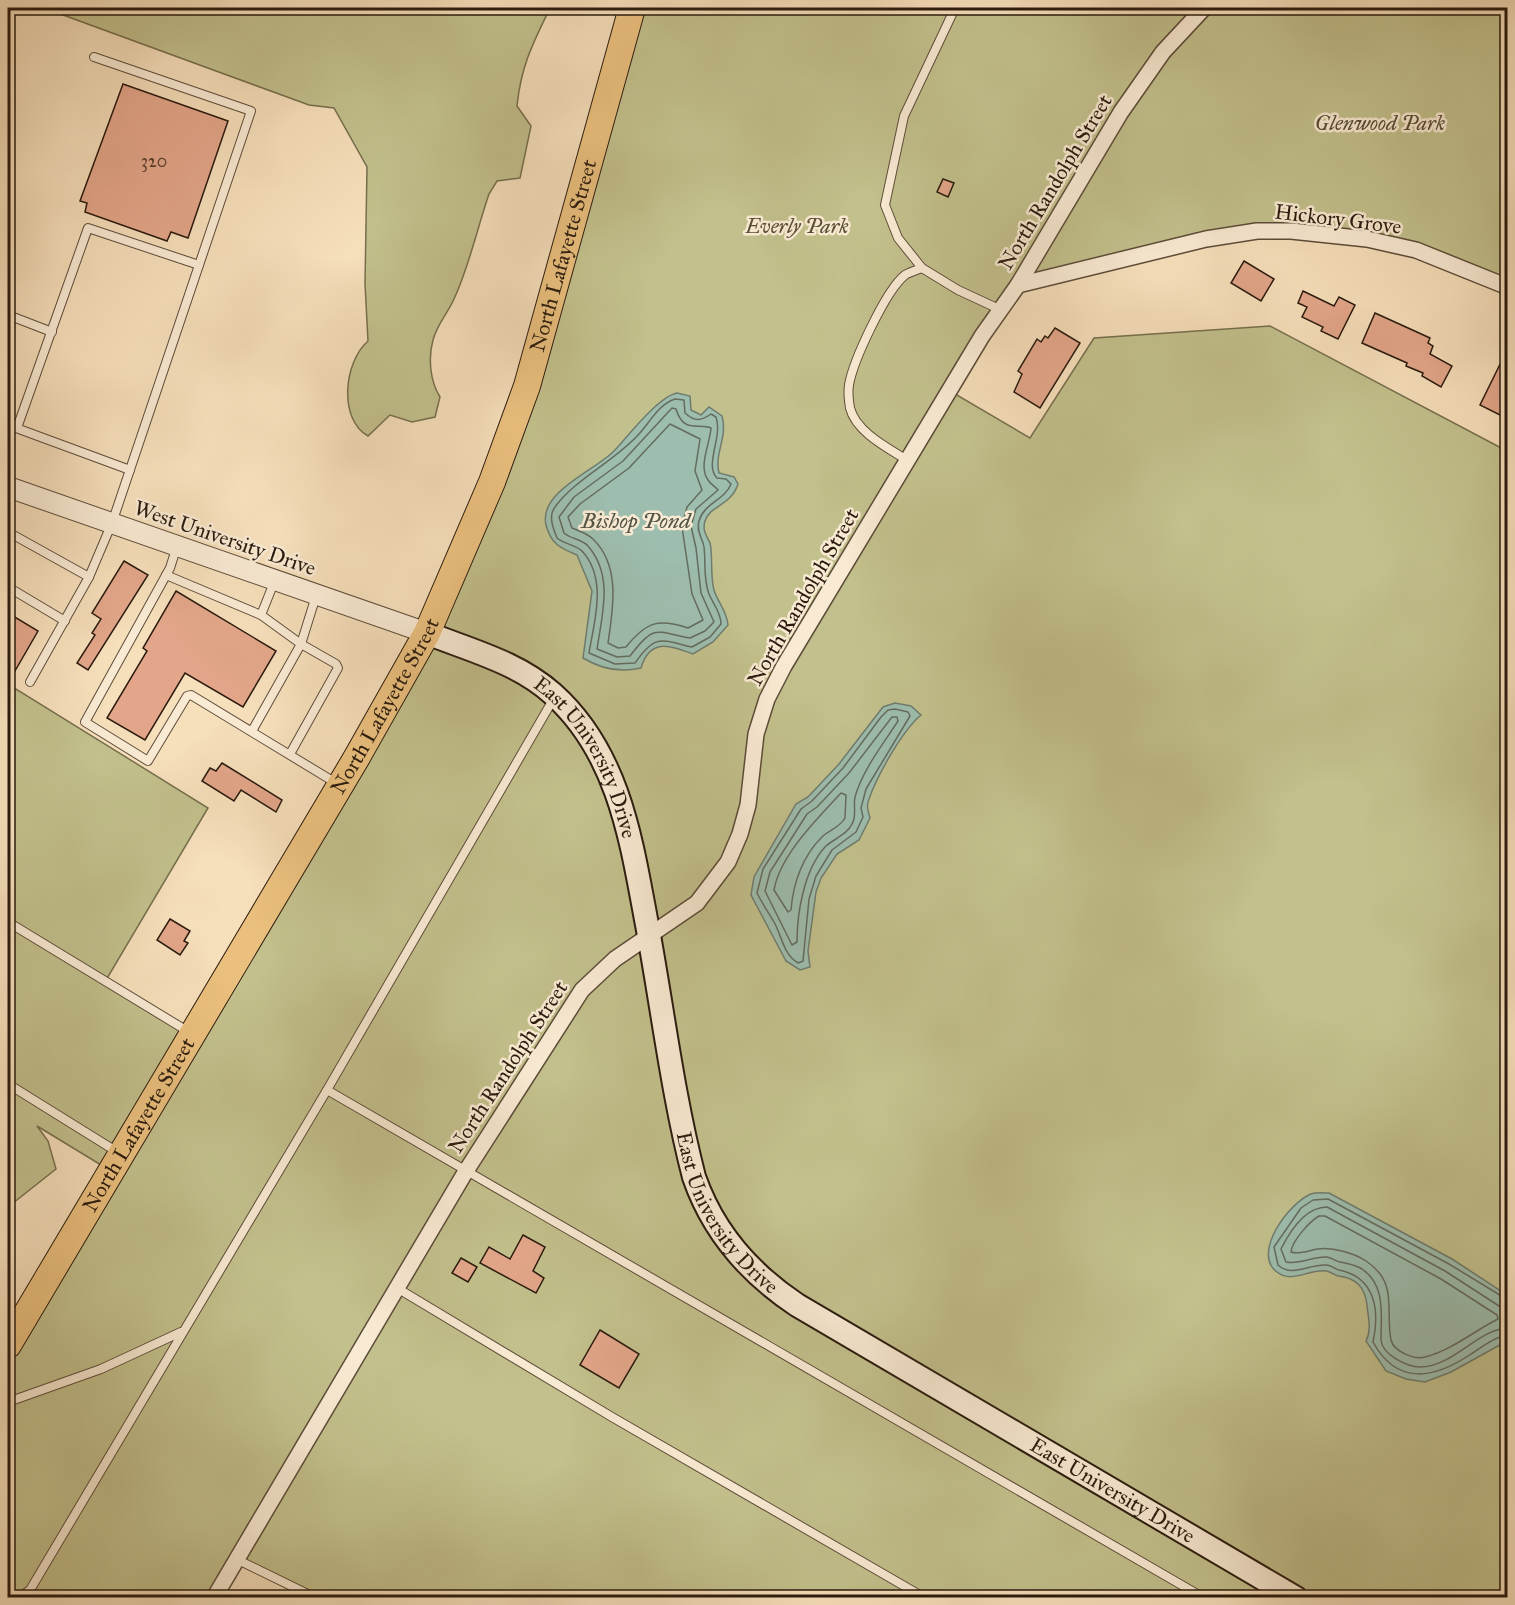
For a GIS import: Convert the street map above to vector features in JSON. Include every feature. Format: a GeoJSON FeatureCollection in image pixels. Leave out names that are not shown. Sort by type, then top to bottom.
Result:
{"type":"FeatureCollection","features":[{"type":"Feature","properties":{"kind":"highway","name":"North Lafayette Street"},"geometry":{"type":"LineString","coordinates":[[8,1345],[340,786],[428,633],[488,492],[527,386],[632,8]]}},
{"type":"Feature","properties":{"kind":"main road","name":"East University Drive"},"geometry":{"type":"LineString","coordinates":[[428,633],[502,660],[528,675],[555,696],[588,736],[616,789],[629,826],[694,1177],[712,1218],[749,1267],[797,1305],[1296,1598]]}},
{"type":"Feature","properties":{"kind":"street","name":"North Randolph Street"},"geometry":{"type":"LineString","coordinates":[[214,1598],[466,1171],[582,990],[615,959],[698,903],[728,862],[740,834],[748,805],[752,752],[768,699],[784,666],[999,309],[1018,285],[1121,112],[1163,52],[1204,8]]}},
{"type":"Feature","properties":{"kind":"street","name":"Hickory Grove"},"geometry":{"type":"LineString","coordinates":[[1018,285],[1206,239],[1257,231],[1291,231],[1367,239],[1416,250],[1508,287]]}},
{"type":"Feature","properties":{"kind":"street","name":"West University Drive"},"geometry":{"type":"LineString","coordinates":[[10,493],[112,524],[428,633]]}},
{"type":"Feature","properties":{"kind":"lane"},"geometry":{"type":"LineString","coordinates":[[955,8],[904,116],[885,205],[898,238],[922,268],[958,290],[999,309]]}},
{"type":"Feature","properties":{"kind":"lane"},"geometry":{"type":"LineString","coordinates":[[30,682],[89,577],[112,524],[251,111],[94,57]]}},
{"type":"Feature","properties":{"kind":"lane"},"geometry":{"type":"LineString","coordinates":[[17,428],[88,228],[199,265]]}},
{"type":"Feature","properties":{"kind":"lane"},"geometry":{"type":"LineString","coordinates":[[908,460],[880,443],[864,429],[851,410],[849,386],[866,338],[884,304],[905,276],[922,268]]}},
{"type":"Feature","properties":{"kind":"lane"},"geometry":{"type":"LineString","coordinates":[[8,315],[52,332]]}},
{"type":"Feature","properties":{"kind":"lane"},"geometry":{"type":"LineString","coordinates":[[8,425],[130,470]]}},
{"type":"Feature","properties":{"kind":"lane"},"geometry":{"type":"LineString","coordinates":[[8,532],[89,577]]}},
{"type":"Feature","properties":{"kind":"lane"},"geometry":{"type":"LineString","coordinates":[[177,546],[166,574],[85,722],[148,760],[188,696],[191,695],[340,786]]}},
{"type":"Feature","properties":{"kind":"lane"},"geometry":{"type":"LineString","coordinates":[[166,574],[261,615],[338,668],[290,754]]}},
{"type":"Feature","properties":{"kind":"lane"},"geometry":{"type":"LineString","coordinates":[[261,615],[275,580]]}},
{"type":"Feature","properties":{"kind":"lane"},"geometry":{"type":"LineString","coordinates":[[8,587],[65,621]]}},
{"type":"Feature","properties":{"kind":"lane"},"geometry":{"type":"LineString","coordinates":[[252,731],[301,644],[316,594]]}},
{"type":"Feature","properties":{"kind":"lane"},"geometry":{"type":"LineString","coordinates":[[18,1598],[30,1590],[327,1090],[555,696]]}},
{"type":"Feature","properties":{"kind":"lane"},"geometry":{"type":"LineString","coordinates":[[8,922],[192,1034]]}},
{"type":"Feature","properties":{"kind":"lane"},"geometry":{"type":"LineString","coordinates":[[8,1084],[121,1154]]}},
{"type":"Feature","properties":{"kind":"lane"},"geometry":{"type":"LineString","coordinates":[[327,1090],[1204,1598]]}},
{"type":"Feature","properties":{"kind":"lane"},"geometry":{"type":"LineString","coordinates":[[398,1288],[612,1417],[925,1598]]}},
{"type":"Feature","properties":{"kind":"lane"},"geometry":{"type":"LineString","coordinates":[[8,1402],[101,1369],[182,1332]]}},
{"type":"Feature","properties":{"kind":"lane"},"geometry":{"type":"LineString","coordinates":[[236,1559],[316,1598]]}},
{"type":"Feature","properties":{"kind":"green space"},"geometry":{"type":"Polygon","coordinates":[[[44,8],[550,8],[538,32],[521,79],[517,106],[531,126],[520,178],[497,181],[489,194],[469,261],[452,304],[433,340],[431,369],[440,397],[435,417],[412,422],[390,415],[368,436],[358,428],[352,417],[348,404],[350,376],[360,350],[368,341],[365,284],[367,167],[334,108],[309,105],[44,8]]]}},
{"type":"Feature","properties":{"kind":"green space"},"geometry":{"type":"Polygon","coordinates":[[[633,8],[1507,8],[1507,287],[1416,250],[1257,231],[1018,285],[950,391],[1030,438],[1094,338],[1270,326],[1507,451],[1507,1597],[316,1598],[236,1559],[214,1597],[8,1597],[8,1345],[111,1171],[37,1126],[48,1141],[56,1169],[8,1207],[8,684],[208,808],[106,980],[193,1034],[463,554],[633,8]]]}},
{"type":"Feature","properties":{"kind":"water","name":"Bishop Pond"},"geometry":{"type":"Polygon","coordinates":[[[677,393],[690,396],[691,410],[701,415],[709,407],[722,416],[719,473],[734,477],[738,484],[731,497],[711,512],[704,525],[711,548],[714,590],[726,615],[728,625],[713,642],[693,654],[677,648],[662,646],[650,652],[641,668],[618,670],[604,667],[583,658],[592,591],[577,555],[561,547],[551,537],[546,525],[546,513],[559,492],[606,458],[653,409],[669,396],[677,393]]]}},
{"type":"Feature","properties":{"kind":"water"},"geometry":{"type":"Polygon","coordinates":[[[895,703],[911,706],[921,715],[898,743],[878,778],[868,804],[870,818],[859,840],[837,854],[821,878],[816,892],[808,951],[810,967],[800,970],[786,961],[751,895],[754,877],[796,804],[808,797],[839,764],[883,707],[895,703]]]}},
{"type":"Feature","properties":{"kind":"water"},"geometry":{"type":"Polygon","coordinates":[[[1329,1193],[1452,1259],[1504,1293],[1507,1296],[1507,1341],[1451,1372],[1425,1382],[1406,1379],[1386,1371],[1366,1341],[1369,1328],[1367,1305],[1362,1288],[1355,1281],[1328,1271],[1288,1277],[1277,1272],[1270,1264],[1268,1253],[1271,1241],[1284,1217],[1302,1199],[1311,1194],[1329,1193]]]}},
{"type":"Feature","properties":{"kind":"building"},"geometry":{"type":"Polygon","coordinates":[[[123,84],[228,121],[188,238],[171,232],[167,241],[85,212],[87,203],[80,201],[123,84]]]}},
{"type":"Feature","properties":{"kind":"building"},"geometry":{"type":"Polygon","coordinates":[[[943,179],[954,183],[948,197],[937,192],[943,179]]]}},
{"type":"Feature","properties":{"kind":"building"},"geometry":{"type":"Polygon","coordinates":[[[1244,261],[1274,279],[1261,301],[1231,283],[1244,261]]]}},
{"type":"Feature","properties":{"kind":"building"},"geometry":{"type":"Polygon","coordinates":[[[1303,291],[1334,306],[1339,297],[1355,305],[1338,339],[1321,331],[1323,327],[1302,317],[1307,307],[1298,303],[1303,291]]]}},
{"type":"Feature","properties":{"kind":"building"},"geometry":{"type":"Polygon","coordinates":[[[1375,313],[1430,338],[1428,343],[1433,346],[1430,354],[1452,366],[1441,387],[1422,376],[1423,373],[1406,366],[1407,363],[1362,343],[1375,313]]]}},
{"type":"Feature","properties":{"kind":"building"},"geometry":{"type":"Polygon","coordinates":[[[1055,328],[1080,343],[1040,408],[1014,392],[1022,374],[1018,371],[1037,339],[1041,342],[1045,336],[1048,338],[1055,328]]]}},
{"type":"Feature","properties":{"kind":"building"},"geometry":{"type":"Polygon","coordinates":[[[1508,348],[1508,399],[1500,415],[1480,405],[1508,348]]]}},
{"type":"Feature","properties":{"kind":"building"},"geometry":{"type":"Polygon","coordinates":[[[124,561],[148,575],[88,670],[77,663],[95,635],[92,633],[101,619],[92,613],[124,561]]]}},
{"type":"Feature","properties":{"kind":"building"},"geometry":{"type":"Polygon","coordinates":[[[176,591],[276,651],[243,707],[185,673],[145,740],[107,718],[147,651],[143,648],[176,591]]]}},
{"type":"Feature","properties":{"kind":"building"},"geometry":{"type":"Polygon","coordinates":[[[8,613],[38,631],[8,683],[8,613]]]}},
{"type":"Feature","properties":{"kind":"building"},"geometry":{"type":"Polygon","coordinates":[[[222,763],[282,800],[276,812],[241,790],[234,801],[202,781],[210,768],[216,771],[222,763]]]}},
{"type":"Feature","properties":{"kind":"building"},"geometry":{"type":"Polygon","coordinates":[[[170,919],[190,931],[184,941],[188,943],[180,955],[157,940],[170,919]]]}},
{"type":"Feature","properties":{"kind":"building"},"geometry":{"type":"Polygon","coordinates":[[[523,1235],[545,1247],[533,1271],[544,1278],[536,1293],[480,1263],[489,1247],[510,1259],[523,1235]]]}},
{"type":"Feature","properties":{"kind":"building"},"geometry":{"type":"Polygon","coordinates":[[[461,1258],[477,1267],[468,1282],[452,1273],[461,1258]]]}},
{"type":"Feature","properties":{"kind":"building"},"geometry":{"type":"Polygon","coordinates":[[[600,1330],[639,1354],[619,1388],[580,1365],[600,1330]]]}},
{"type":"Feature","properties":{"kind":"park label","name":"Glenwood Park"},"geometry":{"type":"Point","coordinates":[1380,123]}},
{"type":"Feature","properties":{"kind":"park label","name":"Everly Park"},"geometry":{"type":"Point","coordinates":[797,226]}}]}
